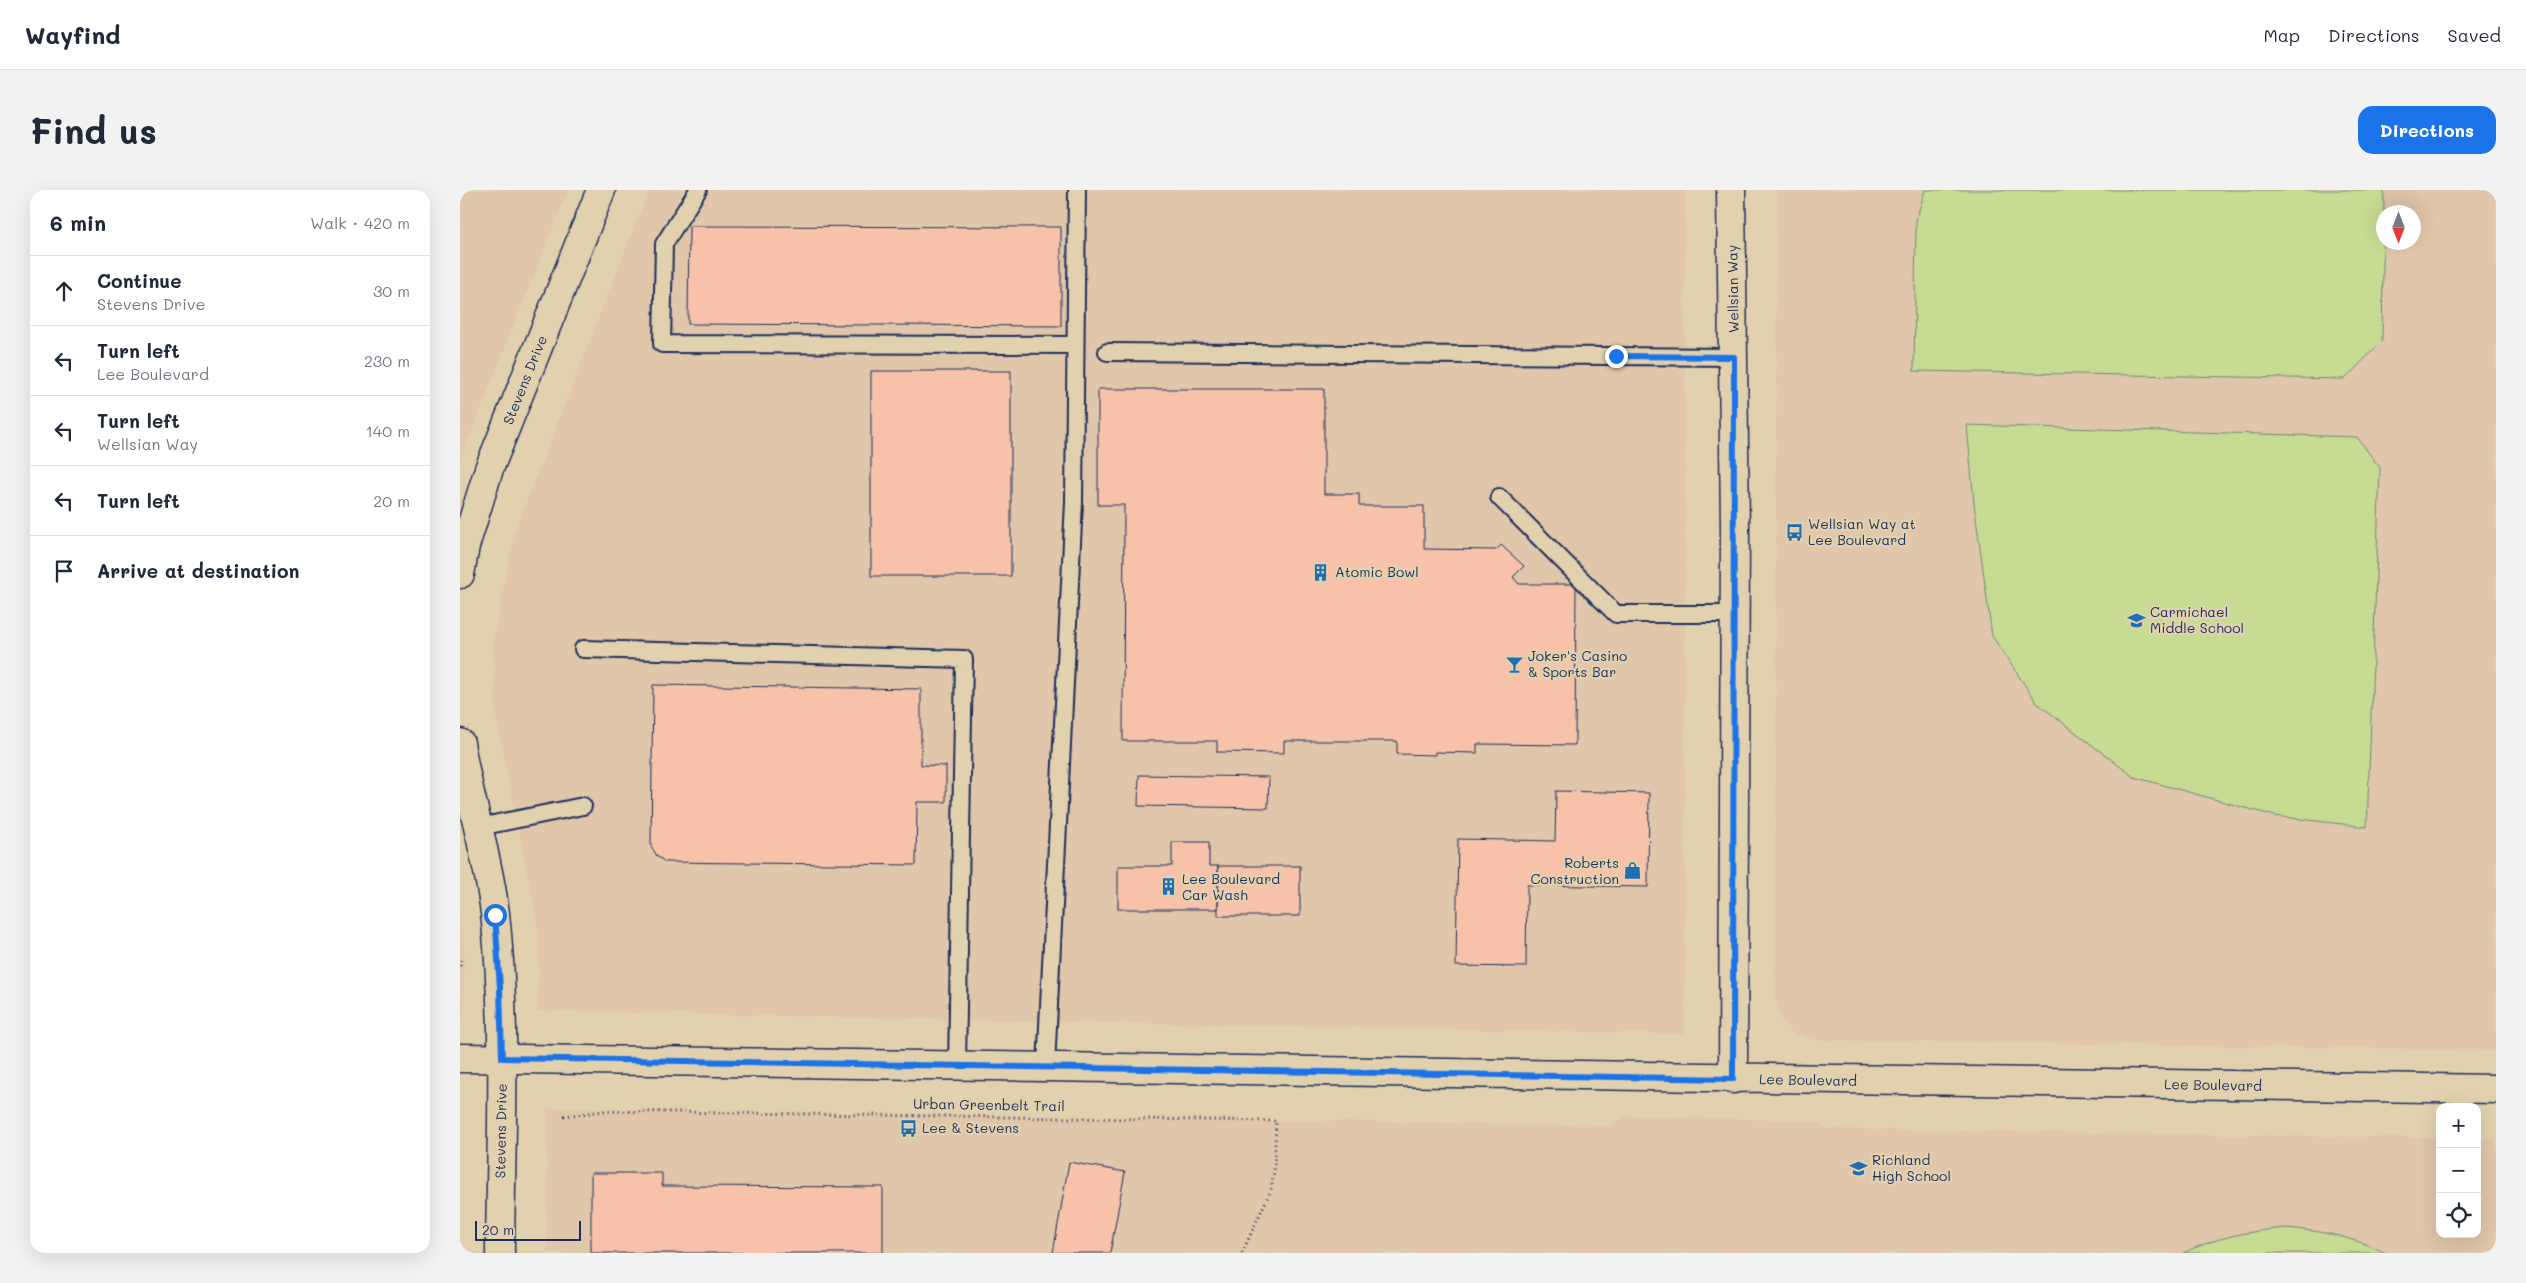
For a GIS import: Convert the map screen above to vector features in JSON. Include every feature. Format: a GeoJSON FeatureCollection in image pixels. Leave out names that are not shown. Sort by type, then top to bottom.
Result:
{"type":"FeatureCollection","features":[{"type":"Feature","properties":{"kind":"street","name":"Stevens Drive"},"geometry":{"type":"LineString","coordinates":[[460,574],[465,546],[489,469],[601,190]]}},
{"type":"Feature","properties":{"kind":"street","name":"Wellsian Way"},"geometry":{"type":"LineString","coordinates":[[1731,190],[1734,357],[1733,1079]]}},
{"type":"Feature","properties":{"kind":"street","name":"Stevens Drive"},"geometry":{"type":"LineString","coordinates":[[460,743],[489,868],[495,915],[502,1058],[500,1253]]}},
{"type":"Feature","properties":{"kind":"street","name":"Lee Boulevard"},"geometry":{"type":"LineString","coordinates":[[460,1058],[1046,1066],[1733,1079],[2496,1089]]}},
{"type":"Feature","properties":{"kind":"lane"},"geometry":{"type":"LineString","coordinates":[[698,190],[664,244],[662,344],[1075,345]]}},
{"type":"Feature","properties":{"kind":"lane"},"geometry":{"type":"LineString","coordinates":[[1046,1066],[1074,502],[1077,190]]}},
{"type":"Feature","properties":{"kind":"lane"},"geometry":{"type":"LineString","coordinates":[[1107,352],[1734,357]]}},
{"type":"Feature","properties":{"kind":"lane"},"geometry":{"type":"LineString","coordinates":[[1499,497],[1616,614],[1734,614]]}},
{"type":"Feature","properties":{"kind":"lane"},"geometry":{"type":"LineString","coordinates":[[583,649],[964,659],[957,1065]]}},
{"type":"Feature","properties":{"kind":"lane"},"geometry":{"type":"LineString","coordinates":[[479,827],[583,806]]}},
{"type":"Feature","properties":{"kind":"path"},"geometry":{"type":"LineString","coordinates":[[460,960],[460,969]]}},
{"type":"Feature","properties":{"kind":"path","name":"Urban Greenbelt Trail"},"geometry":{"type":"LineString","coordinates":[[564,1116],[604,1111],[1276,1120],[1274,1171],[1271,1190],[1242,1253]]}},
{"type":"Feature","properties":{"kind":"shaded area"},"geometry":{"type":"Polygon","coordinates":[[[460,190],[568,190],[460,461],[460,190]]]}},
{"type":"Feature","properties":{"kind":"shaded area"},"geometry":{"type":"Polygon","coordinates":[[[649,190],[1685,190],[1685,1034],[538,1011],[539,933],[496,716],[493,643],[514,533],[649,190]]]}},
{"type":"Feature","properties":{"kind":"shaded area","name":"Carmichael Middle School"},"geometry":{"type":"Polygon","coordinates":[[[1777,190],[2496,190],[2496,1050],[1814,1040],[1791,1032],[1780,1017],[1775,998],[1777,190]]]}},
{"type":"Feature","properties":{"kind":"shaded area"},"geometry":{"type":"Polygon","coordinates":[[[460,914],[464,944],[464,1017],[460,1017],[460,914]]]}},
{"type":"Feature","properties":{"kind":"shaded area"},"geometry":{"type":"Polygon","coordinates":[[[547,1108],[1614,1126],[1623,1116],[1816,1121],[1826,1129],[2436,1138],[2436,1238],[2481,1238],[2481,1139],[2496,1139],[2496,1253],[547,1253],[547,1108]]]}},
{"type":"Feature","properties":{"kind":"green space"},"geometry":{"type":"Polygon","coordinates":[[[1925,190],[2384,190],[2384,205],[2376,205],[2376,250],[2383,250],[2382,341],[2345,379],[1914,371],[1916,221],[1925,190]]]}},
{"type":"Feature","properties":{"kind":"green space"},"geometry":{"type":"Polygon","coordinates":[[[1967,425],[2357,437],[2380,468],[2367,827],[2275,816],[2134,777],[2037,703],[1992,636],[1974,503],[1967,425]]]}},
{"type":"Feature","properties":{"kind":"green space"},"geometry":{"type":"Polygon","coordinates":[[[2286,1228],[2337,1236],[2362,1243],[2386,1253],[2183,1253],[2233,1236],[2286,1228]]]}},
{"type":"Feature","properties":{"kind":"building"},"geometry":{"type":"Polygon","coordinates":[[[689,226],[1061,227],[1061,326],[688,324],[689,226]]]}},
{"type":"Feature","properties":{"kind":"building"},"geometry":{"type":"Polygon","coordinates":[[[871,371],[1011,371],[1011,576],[871,576],[871,371]]]}},
{"type":"Feature","properties":{"kind":"building","name":"Atomic Bowl"},"geometry":{"type":"Polygon","coordinates":[[[1098,389],[1324,389],[1324,494],[1359,494],[1359,506],[1424,506],[1424,549],[1496,550],[1501,545],[1524,566],[1513,577],[1519,584],[1576,584],[1575,745],[1477,744],[1477,753],[1435,752],[1435,755],[1397,754],[1397,741],[1284,741],[1284,753],[1217,752],[1217,741],[1123,741],[1124,505],[1098,505],[1098,389]]]}},
{"type":"Feature","properties":{"kind":"building"},"geometry":{"type":"Polygon","coordinates":[[[653,685],[921,689],[921,765],[946,766],[946,802],[917,802],[916,865],[665,862],[657,856],[651,846],[653,685]]]}},
{"type":"Feature","properties":{"kind":"building"},"geometry":{"type":"Polygon","coordinates":[[[1139,775],[1269,777],[1268,808],[1138,806],[1139,775]]]}},
{"type":"Feature","properties":{"kind":"building"},"geometry":{"type":"Polygon","coordinates":[[[1556,791],[1649,793],[1648,887],[1527,885],[1526,967],[1456,966],[1458,839],[1555,841],[1556,791]]]}},
{"type":"Feature","properties":{"kind":"building","name":"Lee Boulevard Car Wash"},"geometry":{"type":"Polygon","coordinates":[[[1172,842],[1209,842],[1209,866],[1218,866],[1218,909],[1118,909],[1118,866],[1172,866],[1172,842]]]}},
{"type":"Feature","properties":{"kind":"building"},"geometry":{"type":"Polygon","coordinates":[[[1218,866],[1300,866],[1300,916],[1218,916],[1218,866]]]}},
{"type":"Feature","properties":{"kind":"building"},"geometry":{"type":"Polygon","coordinates":[[[1069,1162],[1125,1172],[1110,1253],[1053,1253],[1069,1162]]]}},
{"type":"Feature","properties":{"kind":"building"},"geometry":{"type":"Polygon","coordinates":[[[591,1173],[662,1173],[662,1186],[883,1187],[883,1253],[591,1253],[591,1173]]]}},
{"type":"Feature","properties":{"kind":"place","name":"Wellsian Way at Lee Boulevard"},"geometry":{"type":"Point","coordinates":[1794,532]}},
{"type":"Feature","properties":{"kind":"place","name":"Atomic Bowl"},"geometry":{"type":"Point","coordinates":[1321,572]}},
{"type":"Feature","properties":{"kind":"place","name":"Carmichael Middle School"},"geometry":{"type":"Point","coordinates":[2136,620]}},
{"type":"Feature","properties":{"kind":"place","name":"Joker's Casino & Sports Bar"},"geometry":{"type":"Point","coordinates":[1514,664]}},
{"type":"Feature","properties":{"kind":"place","name":"Roberts Construction"},"geometry":{"type":"Point","coordinates":[1633,871]}},
{"type":"Feature","properties":{"kind":"place","name":"Lee Boulevard Car Wash"},"geometry":{"type":"Point","coordinates":[1168,887]}},
{"type":"Feature","properties":{"kind":"place","name":"Lee & Stevens"},"geometry":{"type":"Point","coordinates":[908,1128]}},
{"type":"Feature","properties":{"kind":"place","name":"Richland High School"},"geometry":{"type":"Point","coordinates":[1858,1168]}},
{"type":"Feature","properties":{"kind":"route"},"geometry":{"type":"LineString","coordinates":[[495,915],[502,1058],[1733,1079],[1734,357],[1616,356]]}}]}
